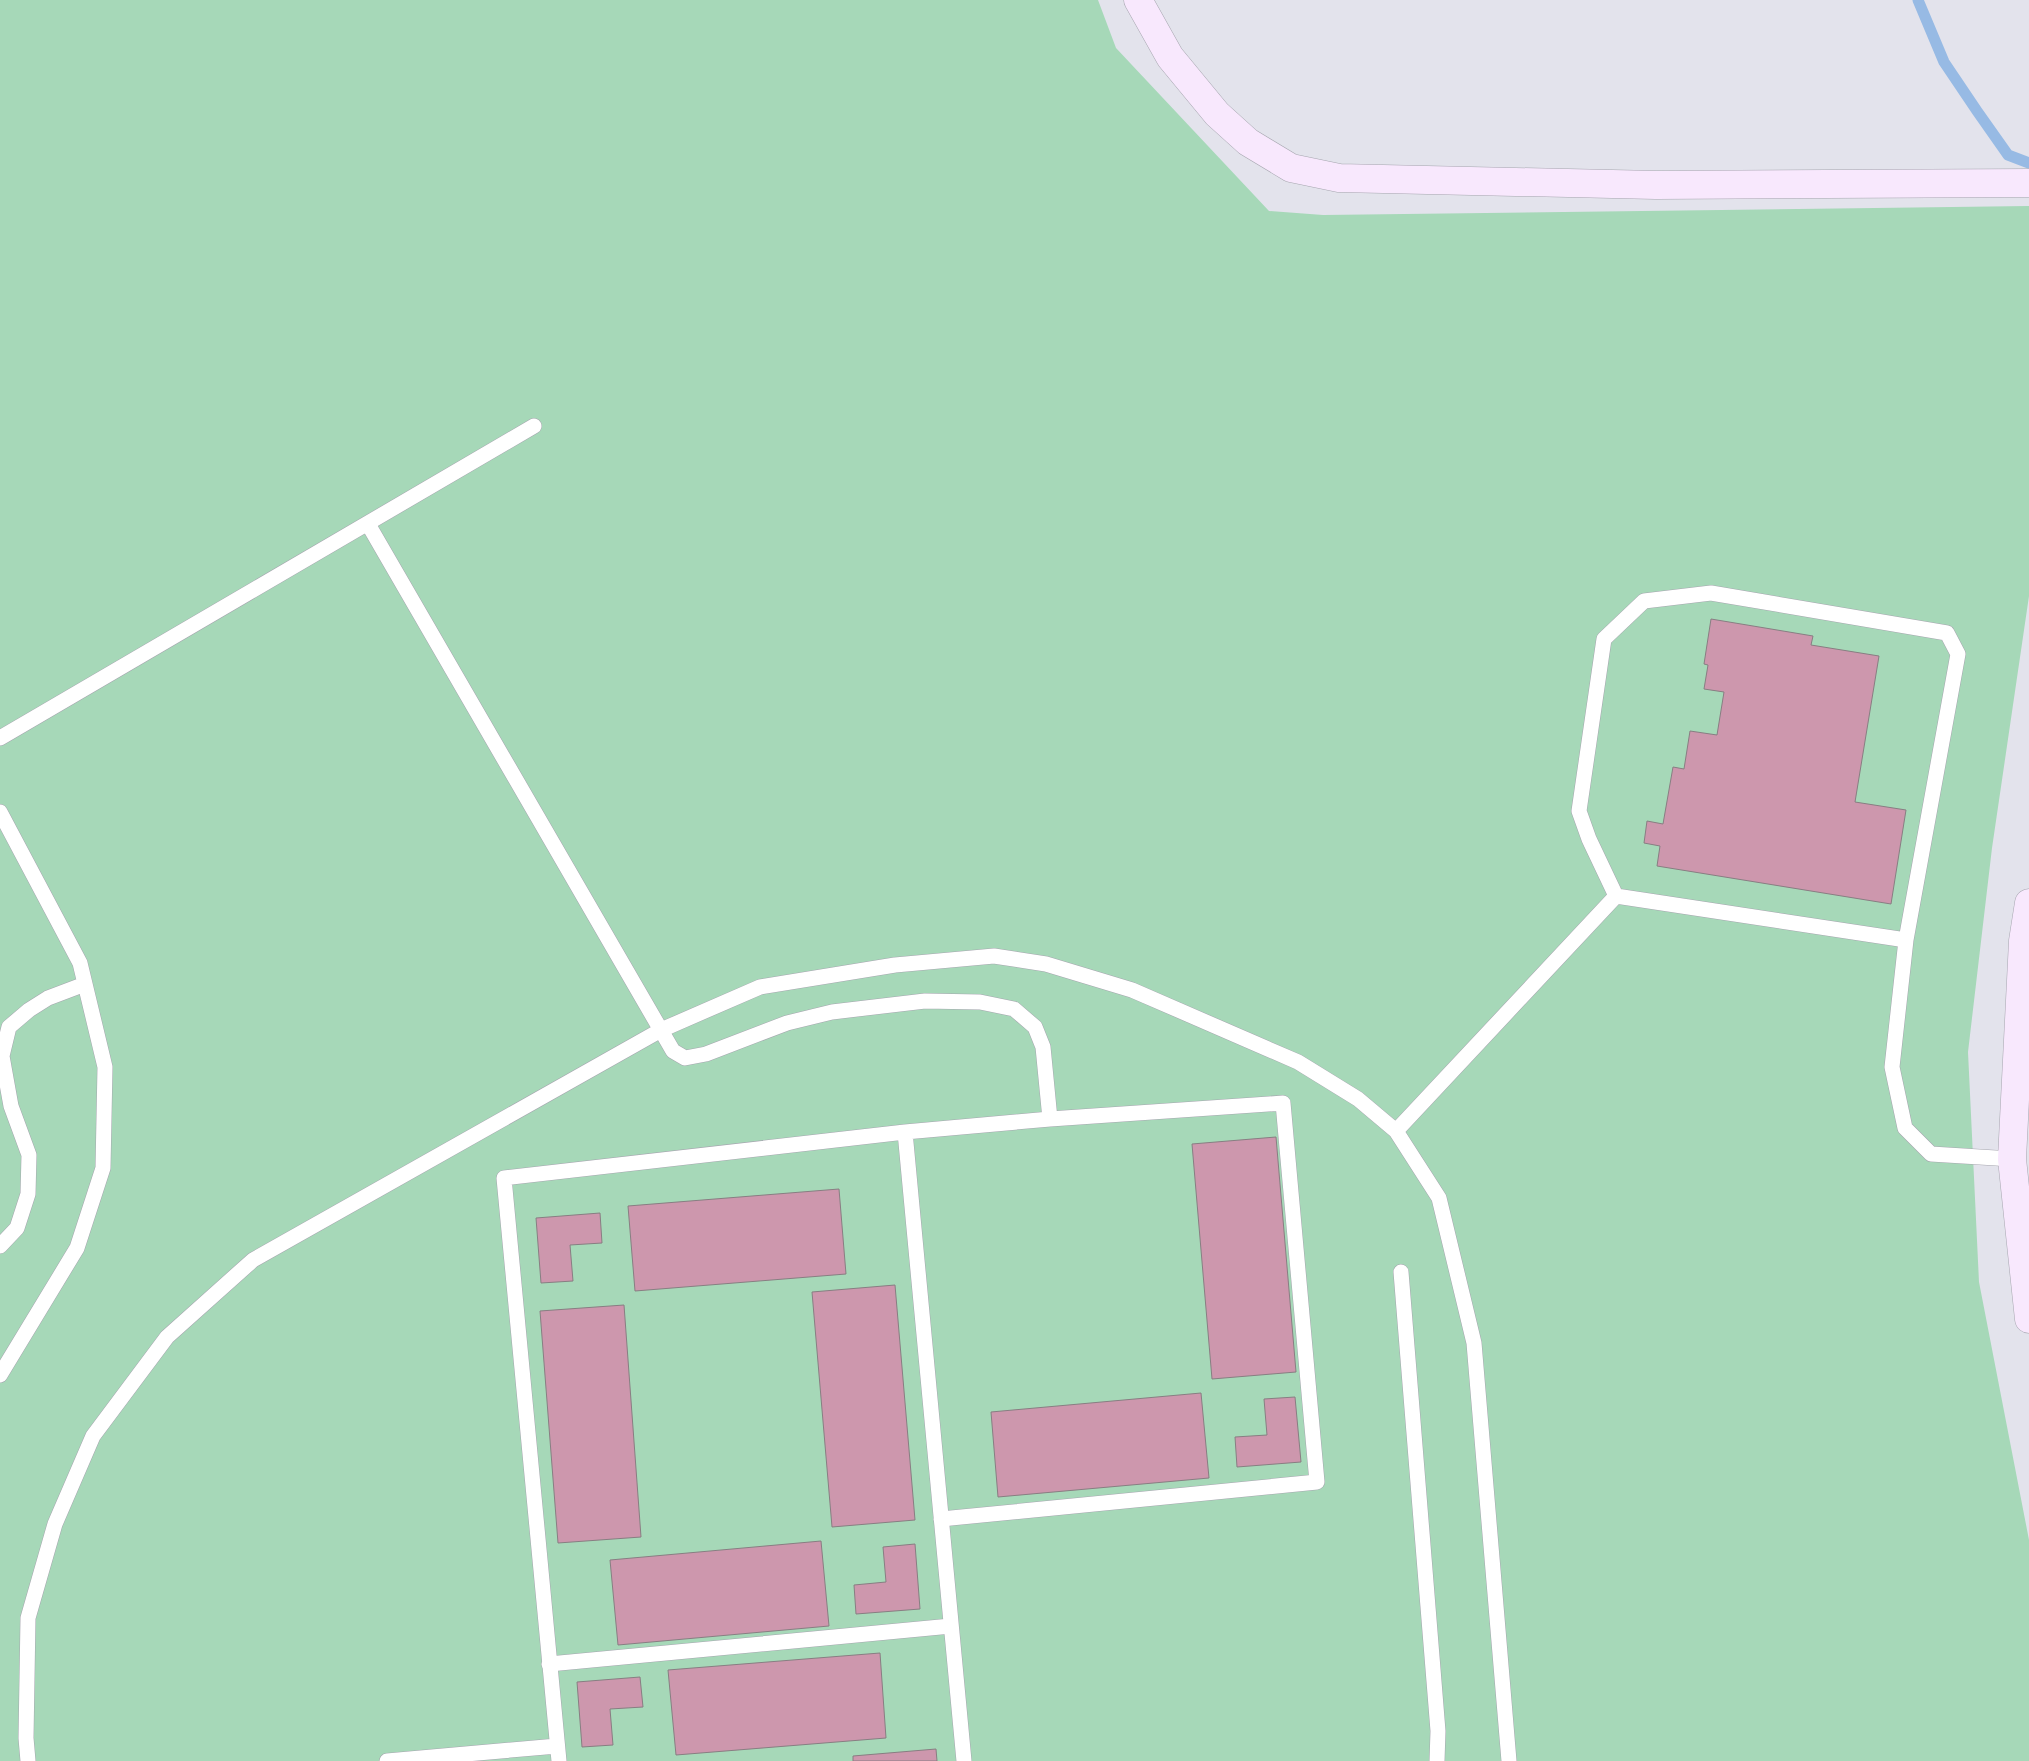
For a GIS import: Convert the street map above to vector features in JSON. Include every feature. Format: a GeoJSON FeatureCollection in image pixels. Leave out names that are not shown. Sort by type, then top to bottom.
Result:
{"type":"FeatureCollection","features":[{"type":"Feature","properties":{"kind":"main road"},"geometry":{"type":"LineString","coordinates":[[1138,0],[1170,57],[1217,114],[1248,142],[1291,168],[1339,178],[1656,185],[2029,183]]}},
{"type":"Feature","properties":{"kind":"main road"},"geometry":{"type":"LineString","coordinates":[[2029,903],[2023,941],[2012,1159],[2029,1318]]}},
{"type":"Feature","properties":{"kind":"lane"},"geometry":{"type":"LineString","coordinates":[[0,738],[534,426]]}},
{"type":"Feature","properties":{"kind":"lane"},"geometry":{"type":"LineString","coordinates":[[368,524],[673,1052],[685,1058],[706,1054],[787,1023],[832,1012],[925,1001],[980,1002],[1014,1010],[1035,1027],[1043,1047],[1050,1119]]}},
{"type":"Feature","properties":{"kind":"lane"},"geometry":{"type":"LineString","coordinates":[[1616,896],[1578,811],[1604,639],[1644,601],[1711,593],[1947,633],[1958,654],[1906,940],[1892,1067],[1905,1128],[1931,1154],[2012,1159]]}},
{"type":"Feature","properties":{"kind":"lane"},"geometry":{"type":"LineString","coordinates":[[0,812],[80,962],[106,1067],[104,1168],[77,1248],[0,1375]]}},
{"type":"Feature","properties":{"kind":"lane"},"geometry":{"type":"LineString","coordinates":[[1396,1131],[1616,896]]}},
{"type":"Feature","properties":{"kind":"lane"},"geometry":{"type":"LineString","coordinates":[[1616,896],[1906,940]]}},
{"type":"Feature","properties":{"kind":"lane"},"geometry":{"type":"LineString","coordinates":[[28,1761],[26,1738],[28,1618],[55,1524],[93,1436],[168,1337],[253,1260],[661,1030],[760,987],[895,965],[994,956],[1046,964],[1132,990],[1298,1062],[1358,1099],[1396,1131],[1439,1198],[1474,1342],[1509,1761]]}},
{"type":"Feature","properties":{"kind":"lane"},"geometry":{"type":"LineString","coordinates":[[0,1246],[17,1228],[28,1194],[29,1155],[10,1106],[2,1056],[9,1027],[29,1010],[48,998],[85,984]]}},
{"type":"Feature","properties":{"kind":"lane"},"geometry":{"type":"LineString","coordinates":[[387,1761],[558,1753],[504,1178],[905,1132],[1050,1119],[1283,1103],[1317,1482],[941,1519]]}},
{"type":"Feature","properties":{"kind":"lane"},"geometry":{"type":"LineString","coordinates":[[905,1132],[964,1761]]}},
{"type":"Feature","properties":{"kind":"lane"},"geometry":{"type":"LineString","coordinates":[[1401,1272],[1438,1731],[1437,1761]]}},
{"type":"Feature","properties":{"kind":"lane"},"geometry":{"type":"LineString","coordinates":[[549,1664],[951,1626]]}},
{"type":"Feature","properties":{"kind":"green space"},"geometry":{"type":"Polygon","coordinates":[[[0,0],[1098,0],[1116,48],[1269,211],[1323,215],[2029,206],[2029,596],[1992,848],[1968,1052],[1979,1282],[2029,1540],[2029,1761],[0,1761],[0,0]]]}},
{"type":"Feature","properties":{"kind":"building"},"geometry":{"type":"Polygon","coordinates":[[[1711,619],[1813,636],[1811,645],[1879,656],[1855,802],[1906,810],[1891,904],[1657,866],[1660,846],[1644,843],[1647,821],[1663,824],[1673,767],[1684,769],[1690,731],[1717,735],[1724,692],[1704,689],[1708,665],[1704,664],[1711,619]]]}},
{"type":"Feature","properties":{"kind":"building"},"geometry":{"type":"Polygon","coordinates":[[[1276,1137],[1296,1372],[1212,1379],[1192,1144],[1276,1137]]]}},
{"type":"Feature","properties":{"kind":"building"},"geometry":{"type":"Polygon","coordinates":[[[839,1189],[846,1274],[635,1291],[628,1206],[839,1189]]]}},
{"type":"Feature","properties":{"kind":"building"},"geometry":{"type":"Polygon","coordinates":[[[600,1213],[602,1243],[570,1245],[573,1281],[541,1283],[536,1218],[600,1213]]]}},
{"type":"Feature","properties":{"kind":"building"},"geometry":{"type":"Polygon","coordinates":[[[895,1285],[915,1520],[832,1527],[812,1292],[895,1285]]]}},
{"type":"Feature","properties":{"kind":"building"},"geometry":{"type":"Polygon","coordinates":[[[624,1305],[641,1537],[558,1543],[540,1311],[624,1305]]]}},
{"type":"Feature","properties":{"kind":"building"},"geometry":{"type":"Polygon","coordinates":[[[1201,1393],[1209,1478],[998,1497],[991,1412],[1201,1393]]]}},
{"type":"Feature","properties":{"kind":"building"},"geometry":{"type":"Polygon","coordinates":[[[1295,1397],[1301,1462],[1237,1467],[1235,1437],[1267,1435],[1264,1399],[1295,1397]]]}},
{"type":"Feature","properties":{"kind":"building"},"geometry":{"type":"Polygon","coordinates":[[[821,1541],[829,1626],[618,1645],[610,1560],[821,1541]]]}},
{"type":"Feature","properties":{"kind":"building"},"geometry":{"type":"Polygon","coordinates":[[[915,1544],[920,1609],[856,1614],[854,1585],[886,1582],[883,1547],[915,1544]]]}},
{"type":"Feature","properties":{"kind":"building"},"geometry":{"type":"Polygon","coordinates":[[[880,1653],[886,1738],[676,1755],[668,1670],[880,1653]]]}},
{"type":"Feature","properties":{"kind":"building"},"geometry":{"type":"Polygon","coordinates":[[[640,1677],[643,1707],[610,1709],[613,1745],[582,1747],[577,1682],[640,1677]]]}},
{"type":"Feature","properties":{"kind":"building"},"geometry":{"type":"Polygon","coordinates":[[[936,1749],[937,1761],[853,1761],[853,1756],[936,1749]]]}},
{"type":"Feature","properties":{"kind":"waterway"},"geometry":{"type":"LineString","coordinates":[[1918,0],[1944,62],[1977,111],[2008,155],[2029,163]]}}]}
